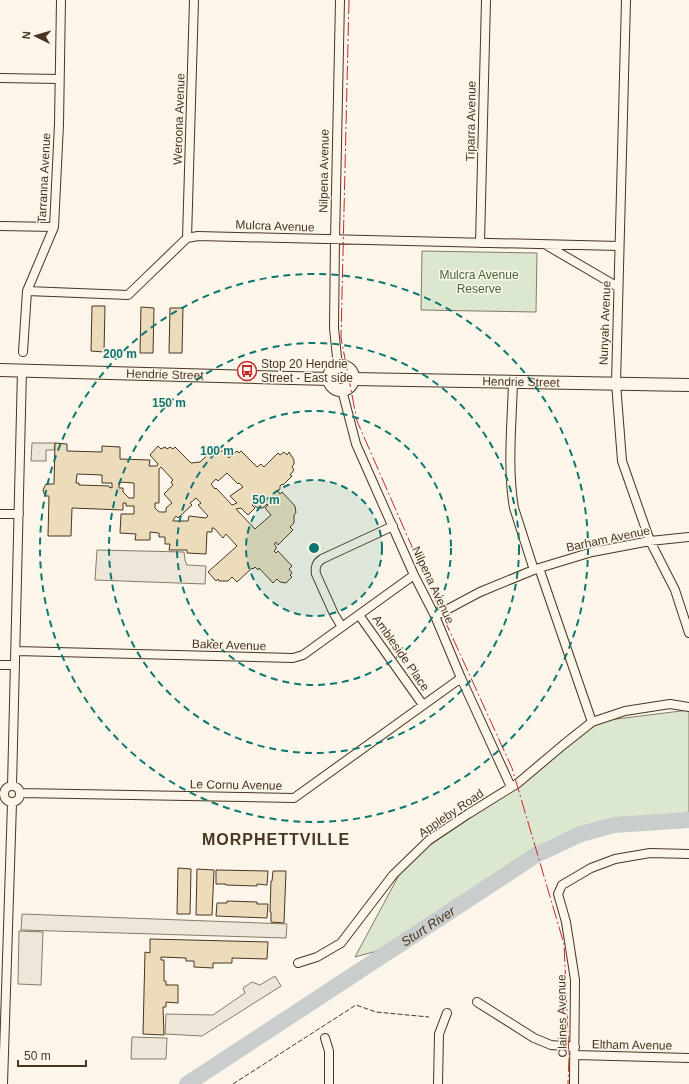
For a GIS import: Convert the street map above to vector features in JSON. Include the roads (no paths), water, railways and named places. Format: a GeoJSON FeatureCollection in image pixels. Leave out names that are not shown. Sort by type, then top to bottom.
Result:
{"type":"FeatureCollection","features":[{"type":"Feature","properties":{"kind":"street","name":"Tarranna Avenue"},"geometry":{"type":"LineString","coordinates":[[23,352],[27,291],[54,228],[59,124],[61,0]]}},
{"type":"Feature","properties":{"kind":"street","name":"Weroona Avenue"},"geometry":{"type":"LineString","coordinates":[[188,238],[194,0]]}},
{"type":"Feature","properties":{"kind":"street","name":"Nilpena Avenue"},"geometry":{"type":"LineString","coordinates":[[338,367],[334,328],[340,0]]}},
{"type":"Feature","properties":{"kind":"street","name":"Tiparra Avenue"},"geometry":{"type":"LineString","coordinates":[[480,243],[486,0]]}},
{"type":"Feature","properties":{"kind":"street","name":"Nunyah Avenue"},"geometry":{"type":"LineString","coordinates":[[626,0],[616,383],[622,462],[650,541],[675,590],[689,633]]}},
{"type":"Feature","properties":{"kind":"street"},"geometry":{"type":"LineString","coordinates":[[0,78],[59,79]]}},
{"type":"Feature","properties":{"kind":"street"},"geometry":{"type":"LineString","coordinates":[[0,226],[54,228]]}},
{"type":"Feature","properties":{"kind":"street","name":"Mulcra Avenue"},"geometry":{"type":"LineString","coordinates":[[188,238],[198,236],[619,246]]}},
{"type":"Feature","properties":{"kind":"street"},"geometry":{"type":"LineString","coordinates":[[27,291],[128,295],[188,238]]}},
{"type":"Feature","properties":{"kind":"street","name":"Mulcra Avenue"},"geometry":{"type":"LineString","coordinates":[[545,244],[618,287]]}},
{"type":"Feature","properties":{"kind":"street"},"geometry":{"type":"LineString","coordinates":[[338,367],[349,370],[353,379],[350,385],[342,390],[332,387],[329,379],[331,372],[338,367]]}},
{"type":"Feature","properties":{"kind":"street","name":"Hendrie Street"},"geometry":{"type":"LineString","coordinates":[[0,370],[329,379]]}},
{"type":"Feature","properties":{"kind":"street"},"geometry":{"type":"LineString","coordinates":[[12,786],[22,370]]}},
{"type":"Feature","properties":{"kind":"street","name":"Hendrie Street"},"geometry":{"type":"LineString","coordinates":[[353,379],[689,385]]}},
{"type":"Feature","properties":{"kind":"street"},"geometry":{"type":"LineString","coordinates":[[513,381],[511,470],[514,508],[592,722]]}},
{"type":"Feature","properties":{"kind":"street","name":"Nilpena Avenue"},"geometry":{"type":"LineString","coordinates":[[342,390],[356,444],[511,787]]}},
{"type":"Feature","properties":{"kind":"street"},"geometry":{"type":"LineString","coordinates":[[0,514],[19,514]]}},
{"type":"Feature","properties":{"kind":"street"},"geometry":{"type":"LineString","coordinates":[[342,627],[334,614],[316,574],[317,564],[322,559],[393,526]]}},
{"type":"Feature","properties":{"kind":"street","name":"Barham Avenue"},"geometry":{"type":"LineString","coordinates":[[435,616],[480,592],[536,569],[592,552],[650,541],[689,537]]}},
{"type":"Feature","properties":{"kind":"street","name":"Baker Avenue"},"geometry":{"type":"LineString","coordinates":[[16,651],[293,658],[303,655],[414,575]]}},
{"type":"Feature","properties":{"kind":"street","name":"Ambleside Place"},"geometry":{"type":"LineString","coordinates":[[359,615],[424,705]]}},
{"type":"Feature","properties":{"kind":"street"},"geometry":{"type":"LineString","coordinates":[[0,665],[15,665]]}},
{"type":"Feature","properties":{"kind":"street","name":"Le Cornu Avenue"},"geometry":{"type":"LineString","coordinates":[[20,793],[294,798],[462,678]]}},
{"type":"Feature","properties":{"kind":"street","name":"Appleby Road"},"geometry":{"type":"LineString","coordinates":[[298,963],[318,957],[341,943],[393,875],[429,840],[518,783],[563,744],[592,722],[625,711],[670,704],[689,707]]}},
{"type":"Feature","properties":{"kind":"street"},"geometry":{"type":"LineString","coordinates":[[12,786],[17,788],[20,793],[18,800],[12,803],[6,801],[2,796],[5,790],[12,786]]}},
{"type":"Feature","properties":{"kind":"street"},"geometry":{"type":"LineString","coordinates":[[3,1084],[3,951],[12,803]]}},
{"type":"Feature","properties":{"kind":"street","name":"Claines Avenue"},"geometry":{"type":"LineString","coordinates":[[574,1084],[575,980],[566,922],[558,894],[562,885],[568,880],[591,868],[615,859],[650,853],[689,854]]}},
{"type":"Feature","properties":{"kind":"street","name":"Eltham Avenue"},"geometry":{"type":"LineString","coordinates":[[477,1002],[534,1038],[551,1045],[575,1051],[689,1058]]}},
{"type":"Feature","properties":{"kind":"street"},"geometry":{"type":"LineString","coordinates":[[438,1084],[440,1034],[447,1013]]}},
{"type":"Feature","properties":{"kind":"street"},"geometry":{"type":"LineString","coordinates":[[325,1038],[329,1051],[329,1084]]}},
{"type":"Feature","properties":{"kind":"waterway","name":"Sturt River"},"geometry":{"type":"LineString","coordinates":[[187,1084],[536,855],[581,834],[614,825],[689,820]]}},
{"type":"Feature","properties":{"kind":"place","name":"Stop 20 Hendrie Street - East side"},"geometry":{"type":"Point","coordinates":[247,371]}},
{"type":"Feature","properties":{"kind":"district","name":"MORPHETTVILLE"},"geometry":{"type":"Point","coordinates":[276,839]}},
{"type":"Feature","properties":{"kind":"park label","name":"Mulcra Avenue Reserve"},"geometry":{"type":"Point","coordinates":[479,282]}}]}
